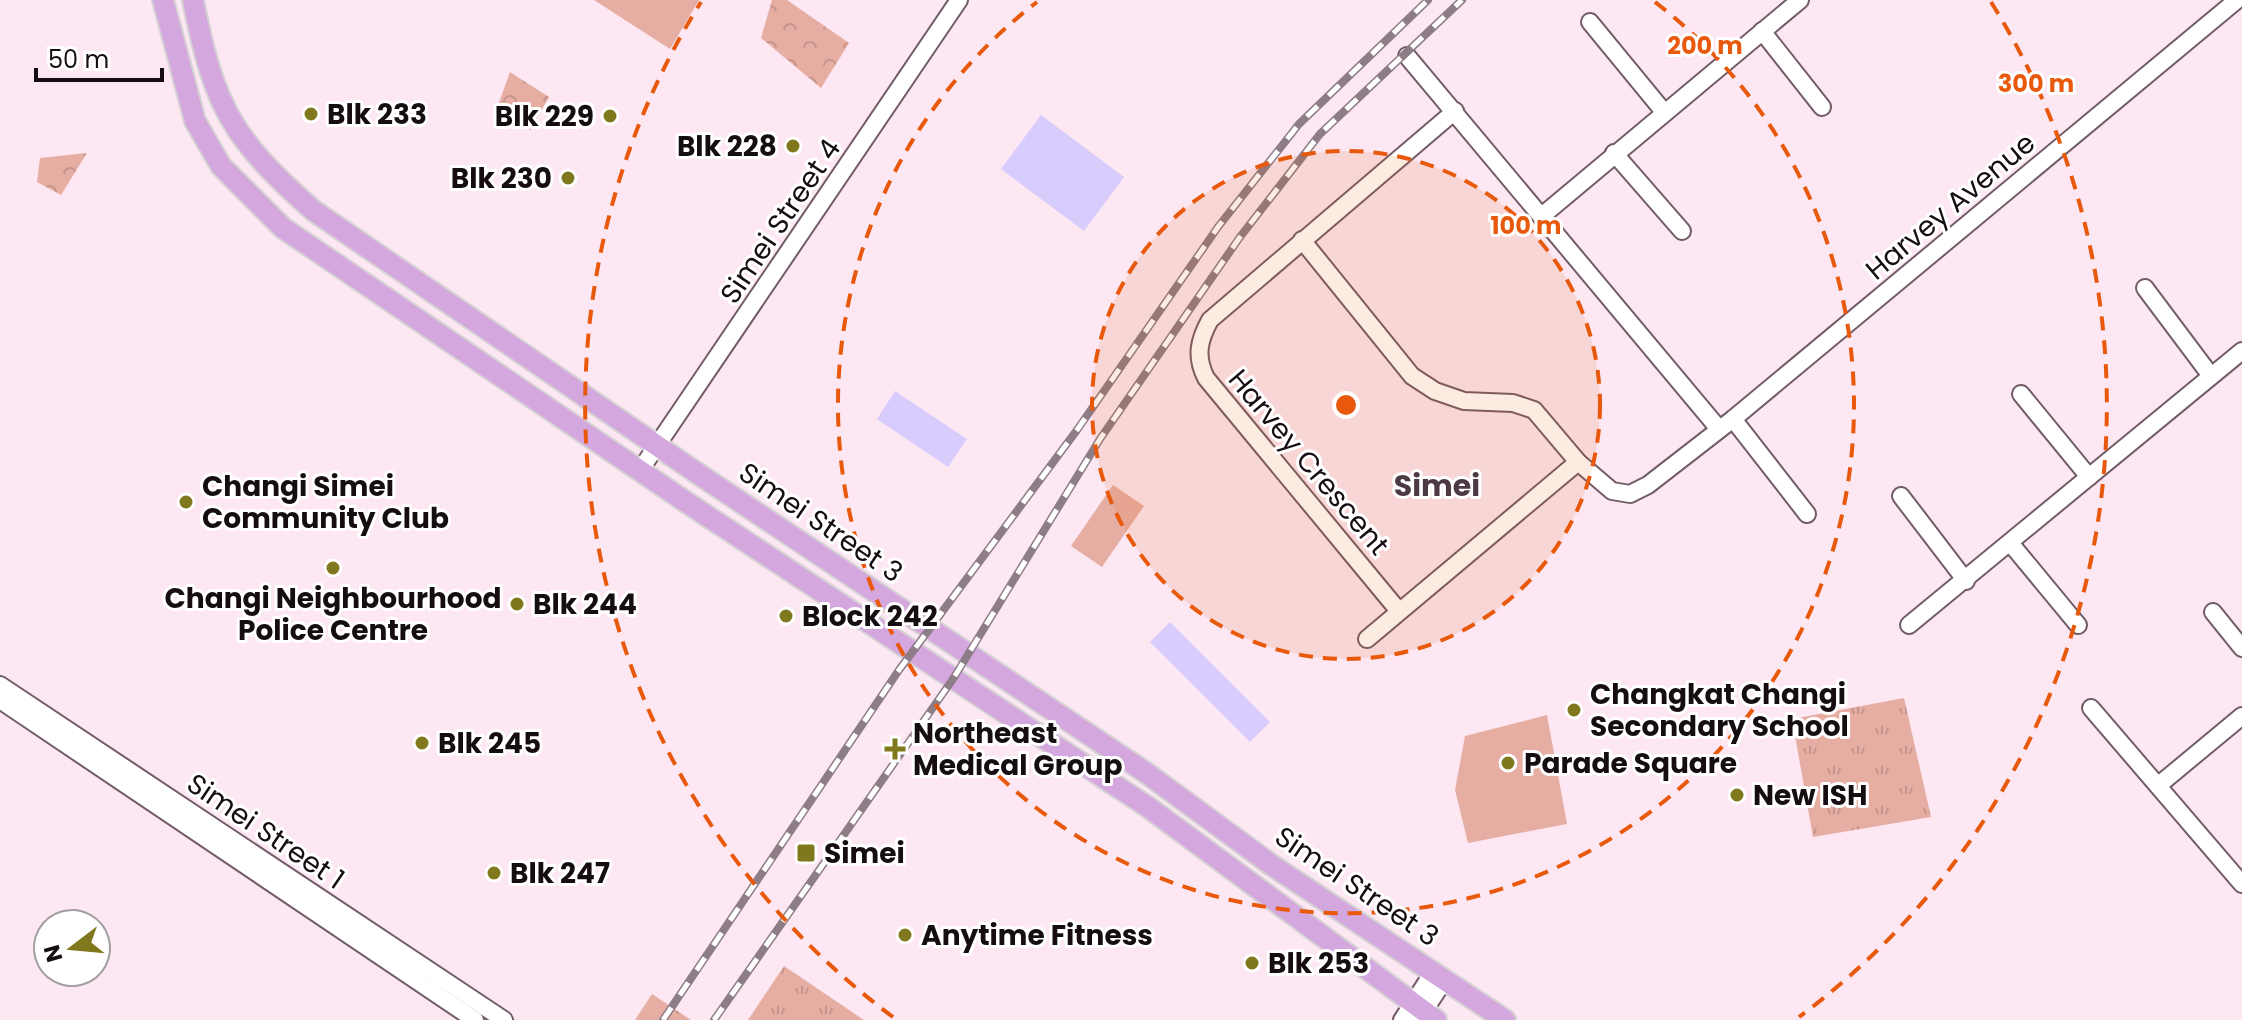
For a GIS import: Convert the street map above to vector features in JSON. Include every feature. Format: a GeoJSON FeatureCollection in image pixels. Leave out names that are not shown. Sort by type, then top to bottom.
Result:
{"type":"FeatureCollection","features":[{"type":"Feature","properties":{"kind":"main road","name":"Simei Street 3"},"geometry":{"type":"LineString","coordinates":[[163,0],[195,121],[221,166],[283,228],[689,504],[1148,807],[1418,1015]]}},
{"type":"Feature","properties":{"kind":"main road","name":"Simei Street 3"},"geometry":{"type":"LineString","coordinates":[[193,0],[202,47],[220,104],[240,137],[274,176],[314,211],[1145,772],[1273,866],[1505,1020]]}},
{"type":"Feature","properties":{"kind":"street","name":"Simei Street 4"},"geometry":{"type":"LineString","coordinates":[[641,469],[959,0]]}},
{"type":"Feature","properties":{"kind":"street"},"geometry":{"type":"LineString","coordinates":[[1543,215],[1762,31],[1782,6],[1800,0]]}},
{"type":"Feature","properties":{"kind":"street","name":"Harvey Avenue"},"geometry":{"type":"LineString","coordinates":[[1726,424],[2237,0]]}},
{"type":"Feature","properties":{"kind":"street"},"geometry":{"type":"LineString","coordinates":[[1590,22],[1664,112]]}},
{"type":"Feature","properties":{"kind":"street"},"geometry":{"type":"LineString","coordinates":[[1762,31],[1822,107]]}},
{"type":"Feature","properties":{"kind":"street"},"geometry":{"type":"LineString","coordinates":[[1407,56],[1807,514]]}},
{"type":"Feature","properties":{"kind":"street","name":"Harvey Crescent"},"geometry":{"type":"LineString","coordinates":[[1398,610],[1206,378],[1199,364],[1202,334],[1210,320],[1455,111]]}},
{"type":"Feature","properties":{"kind":"street"},"geometry":{"type":"LineString","coordinates":[[1614,153],[1682,231]]}},
{"type":"Feature","properties":{"kind":"street"},"geometry":{"type":"LineString","coordinates":[[1302,240],[1412,376],[1435,391],[1464,401],[1513,403],[1534,410],[1578,462],[1612,491],[1630,494],[1648,485],[1726,424]]}},
{"type":"Feature","properties":{"kind":"street"},"geometry":{"type":"LineString","coordinates":[[2145,288],[2211,376]]}},
{"type":"Feature","properties":{"kind":"street"},"geometry":{"type":"LineString","coordinates":[[1909,625],[2242,351]]}},
{"type":"Feature","properties":{"kind":"street"},"geometry":{"type":"LineString","coordinates":[[2021,394],[2089,477]]}},
{"type":"Feature","properties":{"kind":"street"},"geometry":{"type":"LineString","coordinates":[[1367,639],[1578,462]]}},
{"type":"Feature","properties":{"kind":"street"},"geometry":{"type":"LineString","coordinates":[[1901,496],[1966,581]]}},
{"type":"Feature","properties":{"kind":"street"},"geometry":{"type":"LineString","coordinates":[[2011,544],[2078,625]]}},
{"type":"Feature","properties":{"kind":"street"},"geometry":{"type":"LineString","coordinates":[[2213,612],[2242,648]]}},
{"type":"Feature","properties":{"kind":"street","name":"Simei Street 1"},"geometry":{"type":"LineString","coordinates":[[0,685],[504,1020]]}},
{"type":"Feature","properties":{"kind":"street","name":"Simei Street 1"},"geometry":{"type":"LineString","coordinates":[[0,700],[475,1020]]}},
{"type":"Feature","properties":{"kind":"street"},"geometry":{"type":"LineString","coordinates":[[2091,708],[2160,784],[2242,884]]}},
{"type":"Feature","properties":{"kind":"street"},"geometry":{"type":"LineString","coordinates":[[2160,784],[2242,716]]}},
{"type":"Feature","properties":{"kind":"street"},"geometry":{"type":"LineString","coordinates":[[1418,1015],[1440,975]]}},
{"type":"Feature","properties":{"kind":"green space"},"geometry":{"type":"Polygon","coordinates":[[[594,0],[699,0],[670,49],[594,0]]]}},
{"type":"Feature","properties":{"kind":"green space"},"geometry":{"type":"Polygon","coordinates":[[[772,0],[787,0],[849,43],[821,88],[761,38],[772,0]]]}},
{"type":"Feature","properties":{"kind":"green space"},"geometry":{"type":"Polygon","coordinates":[[[510,72],[549,97],[530,130],[497,108],[510,72]]]}},
{"type":"Feature","properties":{"kind":"green space"},"geometry":{"type":"Polygon","coordinates":[[[87,153],[61,195],[37,182],[40,158],[87,153]]]}},
{"type":"Feature","properties":{"kind":"green space"},"geometry":{"type":"Polygon","coordinates":[[[1113,485],[1144,506],[1102,567],[1071,546],[1113,485]]]}},
{"type":"Feature","properties":{"kind":"green space"},"geometry":{"type":"Polygon","coordinates":[[[1904,698],[1931,817],[1813,837],[1792,719],[1904,698]]]}},
{"type":"Feature","properties":{"kind":"green space","name":"Parade Square"},"geometry":{"type":"Polygon","coordinates":[[[1547,715],[1567,824],[1468,843],[1455,790],[1465,736],[1547,715]]]}},
{"type":"Feature","properties":{"kind":"green space"},"geometry":{"type":"Polygon","coordinates":[[[784,966],[864,1020],[748,1020],[784,966]]]}},
{"type":"Feature","properties":{"kind":"green space"},"geometry":{"type":"Polygon","coordinates":[[[652,994],[691,1020],[635,1020],[652,994]]]}},
{"type":"Feature","properties":{"kind":"shaded area"},"geometry":{"type":"Polygon","coordinates":[[[1041,115],[1124,177],[1084,231],[1001,169],[1041,115]]]}},
{"type":"Feature","properties":{"kind":"shaded area"},"geometry":{"type":"Polygon","coordinates":[[[895,391],[967,439],[948,467],[877,419],[895,391]]]}},
{"type":"Feature","properties":{"kind":"shaded area"},"geometry":{"type":"Polygon","coordinates":[[[1170,622],[1270,722],[1250,742],[1150,642],[1170,622]]]}},
{"type":"Feature","properties":{"kind":"railway"},"geometry":{"type":"LineString","coordinates":[[663,1020],[899,670],[1077,430],[1218,227],[1299,124],[1428,0]]}},
{"type":"Feature","properties":{"kind":"railway"},"geometry":{"type":"LineString","coordinates":[[714,1020],[953,679],[1100,439],[1240,237],[1320,134],[1462,0]]}},
{"type":"Feature","properties":{"kind":"place","name":"Blk 233"},"geometry":{"type":"Point","coordinates":[311,114]}},
{"type":"Feature","properties":{"kind":"place","name":"Blk 229"},"geometry":{"type":"Point","coordinates":[610,116]}},
{"type":"Feature","properties":{"kind":"place","name":"Blk 228"},"geometry":{"type":"Point","coordinates":[793,146]}},
{"type":"Feature","properties":{"kind":"place","name":"Blk 230"},"geometry":{"type":"Point","coordinates":[568,178]}},
{"type":"Feature","properties":{"kind":"place","name":"Changi Simei Community Club"},"geometry":{"type":"Point","coordinates":[186,502]}},
{"type":"Feature","properties":{"kind":"place","name":"Changi Neighbourhood Police Centre"},"geometry":{"type":"Point","coordinates":[333,568]}},
{"type":"Feature","properties":{"kind":"place","name":"Blk 244"},"geometry":{"type":"Point","coordinates":[517,604]}},
{"type":"Feature","properties":{"kind":"place","name":"Block 242"},"geometry":{"type":"Point","coordinates":[786,616]}},
{"type":"Feature","properties":{"kind":"place","name":"Changkat Changi Secondary School"},"geometry":{"type":"Point","coordinates":[1574,710]}},
{"type":"Feature","properties":{"kind":"place","name":"Blk 245"},"geometry":{"type":"Point","coordinates":[422,743]}},
{"type":"Feature","properties":{"kind":"place","name":"Northeast Medical Group"},"geometry":{"type":"Point","coordinates":[895,749]}},
{"type":"Feature","properties":{"kind":"place","name":"Parade Square"},"geometry":{"type":"Point","coordinates":[1508,763]}},
{"type":"Feature","properties":{"kind":"place","name":"New ISH"},"geometry":{"type":"Point","coordinates":[1737,795]}},
{"type":"Feature","properties":{"kind":"place","name":"Simei"},"geometry":{"type":"Point","coordinates":[806,853]}},
{"type":"Feature","properties":{"kind":"place","name":"Blk 247"},"geometry":{"type":"Point","coordinates":[494,873]}},
{"type":"Feature","properties":{"kind":"place","name":"Anytime Fitness"},"geometry":{"type":"Point","coordinates":[905,935]}},
{"type":"Feature","properties":{"kind":"place","name":"Blk 253"},"geometry":{"type":"Point","coordinates":[1252,963]}},
{"type":"Feature","properties":{"kind":"district","name":"Simei"},"geometry":{"type":"Point","coordinates":[1437,486]}}]}
